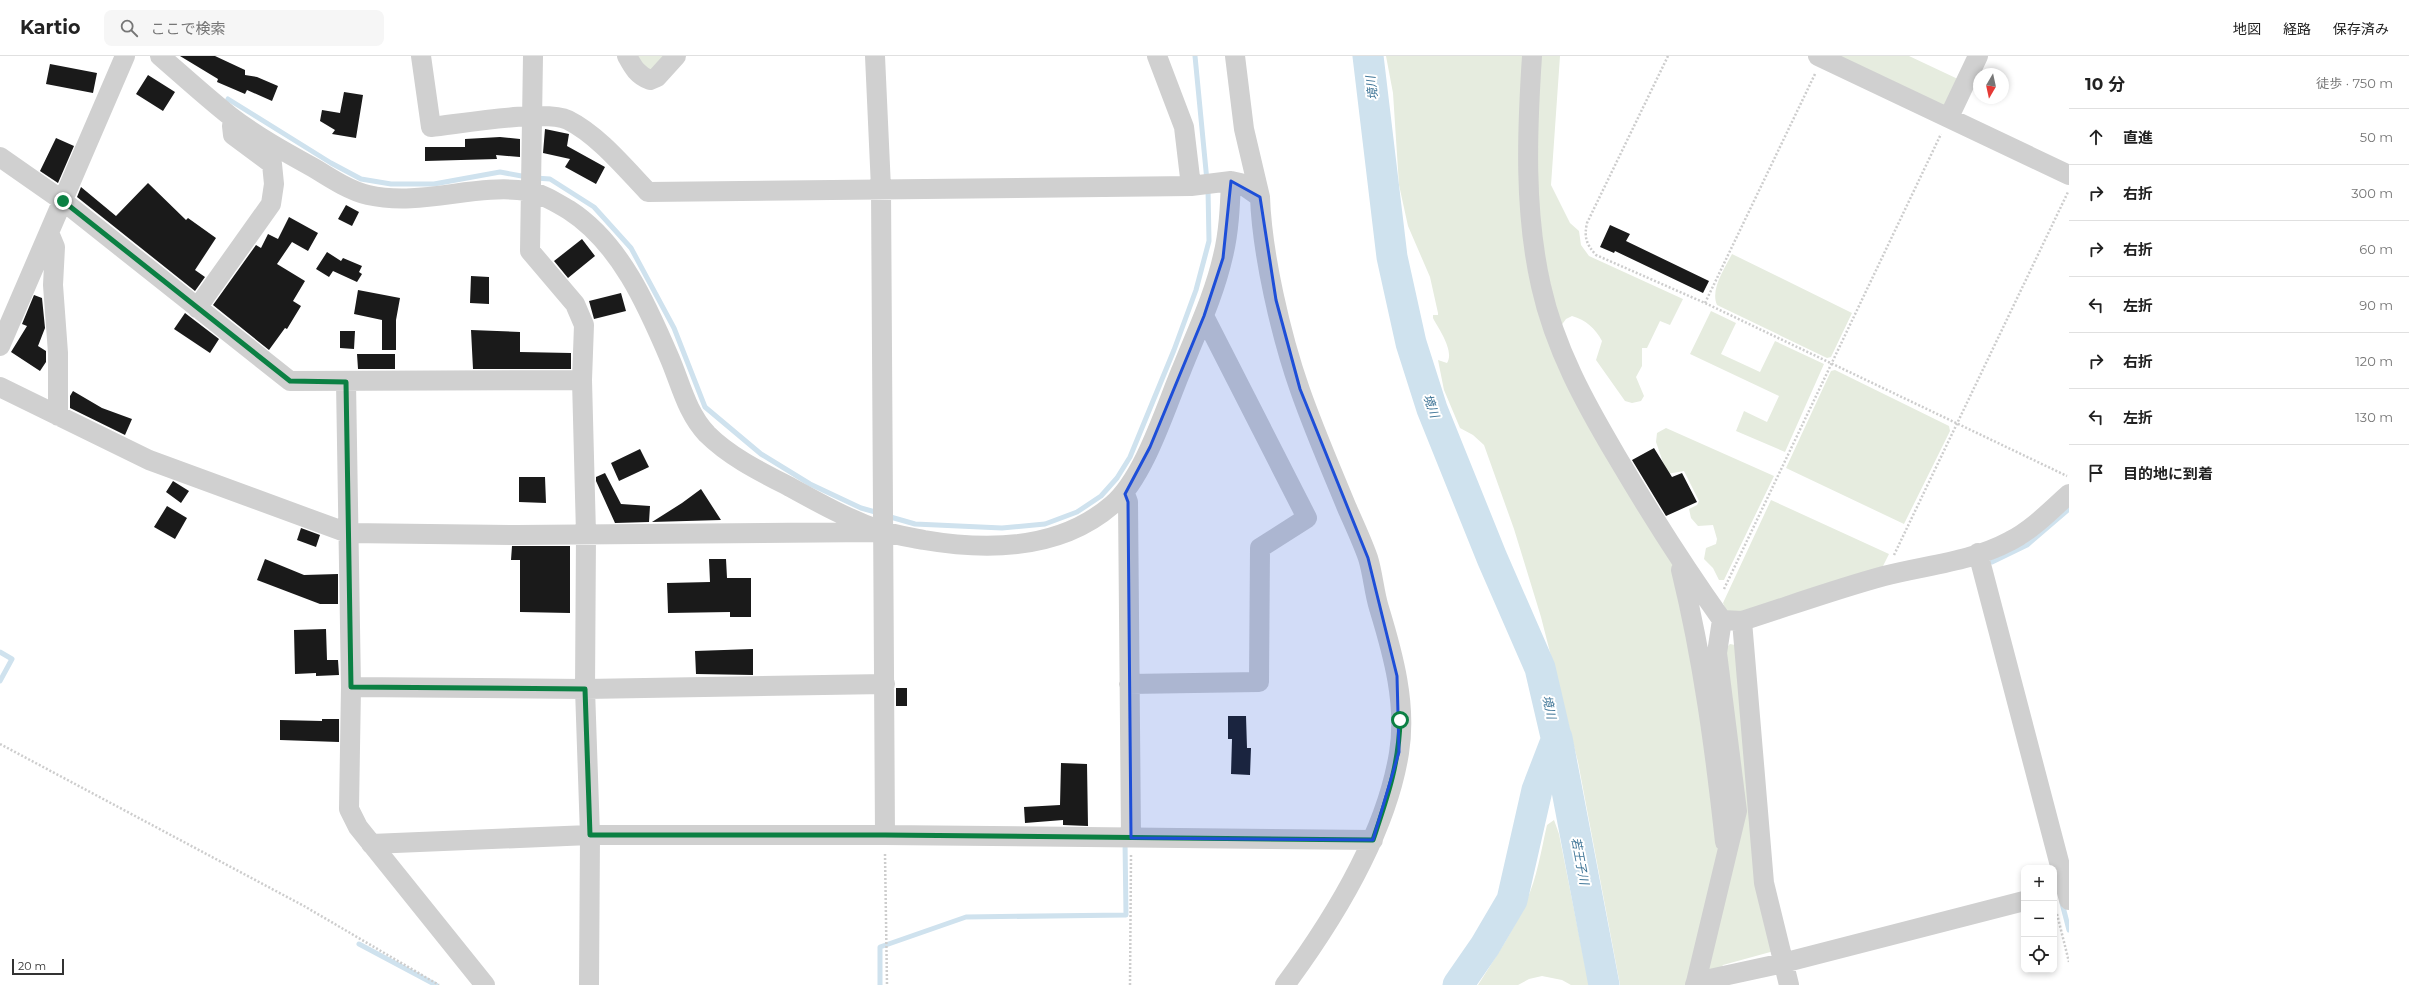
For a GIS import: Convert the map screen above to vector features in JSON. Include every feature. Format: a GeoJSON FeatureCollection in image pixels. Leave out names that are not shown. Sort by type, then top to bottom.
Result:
{"type":"FeatureCollection","features":[{"type":"Feature","properties":{"kind":"street"},"geometry":{"type":"LineString","coordinates":[[0,346],[50,235],[124,56]]}},
{"type":"Feature","properties":{"kind":"street"},"geometry":{"type":"LineString","coordinates":[[160,56],[231,117],[276,148],[364,195],[429,199],[475,192],[531,191],[552,200],[585,222],[619,262],[638,291],[670,359],[693,417],[708,435],[752,467],[817,501],[883,532]]}},
{"type":"Feature","properties":{"kind":"street"},"geometry":{"type":"LineString","coordinates":[[421,56],[431,127],[533,115],[567,120],[601,144],[648,192],[881,188],[1191,186],[1231,181],[1244,185],[1260,197]]}},
{"type":"Feature","properties":{"kind":"street"},"geometry":{"type":"LineString","coordinates":[[533,56],[530,251],[575,304],[584,325],[585,340],[582,380],[586,534],[585,689],[590,835],[589,985]]}},
{"type":"Feature","properties":{"kind":"street"},"geometry":{"type":"LineString","coordinates":[[627,56],[634,70],[641,77],[650,80],[657,77],[676,56]]}},
{"type":"Feature","properties":{"kind":"street"},"geometry":{"type":"LineString","coordinates":[[874,56],[881,188],[885,835]]}},
{"type":"Feature","properties":{"kind":"street"},"geometry":{"type":"LineString","coordinates":[[1157,56],[1184,127],[1191,186]]}},
{"type":"Feature","properties":{"kind":"street"},"geometry":{"type":"LineString","coordinates":[[1235,56],[1244,129],[1260,197],[1276,300],[1300,389],[1368,558],[1379,606],[1389,636],[1397,676],[1400,720],[1399,752],[1388,796],[1373,840],[1313,947],[1285,985]]}},
{"type":"Feature","properties":{"kind":"street"},"geometry":{"type":"LineString","coordinates":[[1532,56],[1527,153],[1529,187],[1536,258],[1548,313],[1565,361],[1583,399],[1678,559],[1717,614],[1717,653],[1737,811],[1695,984],[2021,902]]}},
{"type":"Feature","properties":{"kind":"street"},"geometry":{"type":"LineString","coordinates":[[1949,117],[1978,56]]}},
{"type":"Feature","properties":{"kind":"street"},"geometry":{"type":"LineString","coordinates":[[1821,57],[2069,175]]}},
{"type":"Feature","properties":{"kind":"street"},"geometry":{"type":"LineString","coordinates":[[196,308],[271,204],[273,194],[272,164],[233,134],[231,117]]}},
{"type":"Feature","properties":{"kind":"street"},"geometry":{"type":"LineString","coordinates":[[0,157],[63,201],[196,308],[290,381],[582,380]]}},
{"type":"Feature","properties":{"kind":"street"},"geometry":{"type":"LineString","coordinates":[[0,387],[149,460],[348,533],[586,534],[883,532],[953,545],[994,546],[1022,544],[1046,539],[1087,523],[1110,507],[1125,494],[1150,447],[1204,316],[1223,258],[1229,217],[1231,181]]}},
{"type":"Feature","properties":{"kind":"street"},"geometry":{"type":"LineString","coordinates":[[50,235],[55,247],[53,285],[58,353],[58,416]]}},
{"type":"Feature","properties":{"kind":"street"},"geometry":{"type":"LineString","coordinates":[[1129,684],[1259,682],[1260,548],[1307,518],[1204,316]]}},
{"type":"Feature","properties":{"kind":"street"},"geometry":{"type":"LineString","coordinates":[[346,382],[351,687],[349,809],[358,827],[485,985]]}},
{"type":"Feature","properties":{"kind":"street"},"geometry":{"type":"LineString","coordinates":[[1125,494],[1128,502],[1131,838]]}},
{"type":"Feature","properties":{"kind":"street"},"geometry":{"type":"LineString","coordinates":[[1717,614],[1742,621],[1885,576],[1962,559],[2009,542],[2024,533],[2069,494]]}},
{"type":"Feature","properties":{"kind":"street"},"geometry":{"type":"LineString","coordinates":[[1978,553],[2063,897]]}},
{"type":"Feature","properties":{"kind":"street"},"geometry":{"type":"LineString","coordinates":[[1678,559],[1692,614],[1714,739],[1726,858]]}},
{"type":"Feature","properties":{"kind":"street"},"geometry":{"type":"LineString","coordinates":[[1742,621],[1764,883],[1789,985]]}},
{"type":"Feature","properties":{"kind":"street"},"geometry":{"type":"LineString","coordinates":[[351,687],[585,689],[885,684]]}},
{"type":"Feature","properties":{"kind":"street"},"geometry":{"type":"LineString","coordinates":[[372,844],[590,835],[885,835],[1373,840]]}},
{"type":"Feature","properties":{"kind":"path"},"geometry":{"type":"LineString","coordinates":[[1668,56],[1587,223],[1585,234],[1587,245],[1596,255],[1705,303],[2069,477]]}},
{"type":"Feature","properties":{"kind":"path"},"geometry":{"type":"LineString","coordinates":[[1705,303],[1821,57]]}},
{"type":"Feature","properties":{"kind":"path"},"geometry":{"type":"LineString","coordinates":[[1717,614],[1721,595],[1949,117]]}},
{"type":"Feature","properties":{"kind":"path"},"geometry":{"type":"LineString","coordinates":[[1885,576],[2069,191]]}},
{"type":"Feature","properties":{"kind":"path"},"geometry":{"type":"LineString","coordinates":[[0,744],[304,906],[439,985]]}},
{"type":"Feature","properties":{"kind":"path"},"geometry":{"type":"LineString","coordinates":[[885,835],[886,985]]}},
{"type":"Feature","properties":{"kind":"path"},"geometry":{"type":"LineString","coordinates":[[1130,985],[1131,838]]}},
{"type":"Feature","properties":{"kind":"path"},"geometry":{"type":"LineString","coordinates":[[2063,897],[2069,962]]}},
{"type":"Feature","properties":{"kind":"highlighted area"},"geometry":{"type":"Polygon","coordinates":[[[1231,181],[1260,197],[1276,300],[1300,389],[1368,558],[1397,676],[1399,752],[1373,840],[1131,838],[1128,502],[1125,494],[1150,447],[1204,316],[1223,258],[1231,181]]]}},
{"type":"Feature","properties":{"kind":"shaded area"},"geometry":{"type":"Polygon","coordinates":[[[631,56],[668,56],[649,75],[631,56]]]}},
{"type":"Feature","properties":{"kind":"shaded area"},"geometry":{"type":"Polygon","coordinates":[[[1386,56],[1526,56],[1544,323],[1672,557],[1691,645],[1719,846],[1689,985],[1620,985],[1578,762],[1541,617],[1514,529],[1484,445],[1473,435],[1460,428],[1444,390],[1438,360],[1447,363],[1449,352],[1445,340],[1433,318],[1433,315],[1438,315],[1438,313],[1430,277],[1408,226],[1399,185],[1393,93],[1386,56]]]}},
{"type":"Feature","properties":{"kind":"shaded area"},"geometry":{"type":"Polygon","coordinates":[[[1536,56],[1560,56],[1551,185],[1570,223],[1579,231],[1581,245],[1589,256],[1683,299],[1670,325],[1660,321],[1647,348],[1642,348],[1642,366],[1636,377],[1644,396],[1641,401],[1632,403],[1625,401],[1596,360],[1602,341],[1590,325],[1572,316],[1566,319],[1560,327],[1537,225],[1536,56]]]}},
{"type":"Feature","properties":{"kind":"shaded area"},"geometry":{"type":"Polygon","coordinates":[[[1828,56],[1909,56],[1960,80],[1947,108],[1828,56]]]}},
{"type":"Feature","properties":{"kind":"shaded area"},"geometry":{"type":"Polygon","coordinates":[[[1732,254],[1852,313],[1831,357],[1827,358],[1717,305],[1715,292],[1722,272],[1732,254]]]}},
{"type":"Feature","properties":{"kind":"shaded area"},"geometry":{"type":"Polygon","coordinates":[[[1711,311],[1736,323],[1721,354],[1760,372],[1775,341],[1824,364],[1785,452],[1736,431],[1744,411],[1767,422],[1779,396],[1690,354],[1711,311]]]}},
{"type":"Feature","properties":{"kind":"shaded area"},"geometry":{"type":"Polygon","coordinates":[[[1835,370],[1949,426],[1950,431],[1904,524],[1786,468],[1831,371],[1835,370]]]}},
{"type":"Feature","properties":{"kind":"shaded area"},"geometry":{"type":"Polygon","coordinates":[[[1666,428],[1774,476],[1724,580],[1719,580],[1713,568],[1704,559],[1706,548],[1716,544],[1717,539],[1713,525],[1698,526],[1691,518],[1689,509],[1697,505],[1699,501],[1684,471],[1667,474],[1656,442],[1657,433],[1666,428]]]}},
{"type":"Feature","properties":{"kind":"shaded area"},"geometry":{"type":"Polygon","coordinates":[[[1771,500],[1889,554],[1881,570],[1736,615],[1727,612],[1723,603],[1771,500]]]}},
{"type":"Feature","properties":{"kind":"shaded area"},"geometry":{"type":"Polygon","coordinates":[[[1730,644],[1735,645],[1774,951],[1723,965],[1720,970],[1706,974],[1720,908],[1726,648],[1730,644]]]}},
{"type":"Feature","properties":{"kind":"shaded area"},"geometry":{"type":"Polygon","coordinates":[[[1554,820],[1559,834],[1589,985],[1571,985],[1562,980],[1542,976],[1529,979],[1518,985],[1478,985],[1504,945],[1521,913],[1533,884],[1547,825],[1554,820]]]}},
{"type":"Feature","properties":{"kind":"building"},"geometry":{"type":"Polygon","coordinates":[[[180,56],[215,56],[245,70],[245,75],[257,77],[278,86],[272,101],[247,90],[245,94],[217,82],[218,79],[180,56]]]}},
{"type":"Feature","properties":{"kind":"building"},"geometry":{"type":"Polygon","coordinates":[[[50,64],[97,73],[93,93],[46,84],[50,64]]]}},
{"type":"Feature","properties":{"kind":"building"},"geometry":{"type":"Polygon","coordinates":[[[148,75],[175,92],[163,111],[136,94],[148,75]]]}},
{"type":"Feature","properties":{"kind":"building"},"geometry":{"type":"Polygon","coordinates":[[[344,92],[363,95],[356,138],[332,134],[335,130],[320,121],[322,110],[340,113],[344,92]]]}},
{"type":"Feature","properties":{"kind":"building"},"geometry":{"type":"Polygon","coordinates":[[[545,129],[569,134],[567,146],[605,167],[596,184],[565,167],[570,159],[543,153],[545,129]]]}},
{"type":"Feature","properties":{"kind":"building"},"geometry":{"type":"Polygon","coordinates":[[[500,137],[520,139],[520,157],[496,155],[497,159],[425,161],[425,147],[465,147],[465,139],[500,137]]]}},
{"type":"Feature","properties":{"kind":"building"},"geometry":{"type":"Polygon","coordinates":[[[56,138],[74,146],[58,183],[40,171],[56,138]]]}},
{"type":"Feature","properties":{"kind":"building"},"geometry":{"type":"Polygon","coordinates":[[[148,183],[186,220],[188,218],[216,238],[195,270],[205,277],[195,291],[77,197],[81,187],[116,216],[148,183]]]}},
{"type":"Feature","properties":{"kind":"building"},"geometry":{"type":"Polygon","coordinates":[[[346,205],[359,212],[352,226],[338,219],[346,205]]]}},
{"type":"Feature","properties":{"kind":"building"},"geometry":{"type":"Polygon","coordinates":[[[289,217],[318,233],[308,251],[292,242],[277,264],[305,281],[293,301],[301,306],[287,329],[285,328],[269,350],[213,305],[256,245],[261,248],[268,234],[278,239],[289,217]]]}},
{"type":"Feature","properties":{"kind":"building"},"geometry":{"type":"Polygon","coordinates":[[[1610,225],[1630,234],[1626,241],[1709,281],[1703,293],[1615,251],[1614,253],[1600,247],[1610,225]]]}},
{"type":"Feature","properties":{"kind":"building"},"geometry":{"type":"Polygon","coordinates":[[[582,239],[595,256],[568,278],[554,261],[582,239]]]}},
{"type":"Feature","properties":{"kind":"building"},"geometry":{"type":"Polygon","coordinates":[[[327,252],[341,261],[343,258],[362,266],[359,272],[362,274],[357,282],[333,271],[329,277],[316,269],[327,252]]]}},
{"type":"Feature","properties":{"kind":"building"},"geometry":{"type":"Polygon","coordinates":[[[471,276],[489,277],[489,304],[470,303],[471,276]]]}},
{"type":"Feature","properties":{"kind":"building"},"geometry":{"type":"Polygon","coordinates":[[[358,290],[400,298],[396,320],[396,350],[382,350],[382,320],[354,314],[358,290]]]}},
{"type":"Feature","properties":{"kind":"building"},"geometry":{"type":"Polygon","coordinates":[[[621,293],[626,311],[594,319],[589,301],[621,293]]]}},
{"type":"Feature","properties":{"kind":"building"},"geometry":{"type":"Polygon","coordinates":[[[34,295],[42,298],[45,328],[38,346],[46,351],[46,362],[40,371],[11,352],[27,326],[22,324],[34,295]]]}},
{"type":"Feature","properties":{"kind":"building"},"geometry":{"type":"Polygon","coordinates":[[[185,313],[219,339],[210,353],[174,329],[185,313]]]}},
{"type":"Feature","properties":{"kind":"building"},"geometry":{"type":"Polygon","coordinates":[[[471,330],[520,332],[520,352],[571,353],[571,369],[473,369],[471,330]]]}},
{"type":"Feature","properties":{"kind":"building"},"geometry":{"type":"Polygon","coordinates":[[[340,331],[355,331],[354,349],[340,348],[340,331]]]}},
{"type":"Feature","properties":{"kind":"building"},"geometry":{"type":"Polygon","coordinates":[[[357,354],[395,354],[395,369],[358,369],[357,354]]]}},
{"type":"Feature","properties":{"kind":"building"},"geometry":{"type":"Polygon","coordinates":[[[73,391],[102,408],[132,419],[125,435],[70,408],[70,396],[73,391]]]}},
{"type":"Feature","properties":{"kind":"building"},"geometry":{"type":"Polygon","coordinates":[[[1654,448],[1672,477],[1682,473],[1697,502],[1666,516],[1632,460],[1654,448]]]}},
{"type":"Feature","properties":{"kind":"building"},"geometry":{"type":"Polygon","coordinates":[[[640,449],[649,467],[619,481],[611,463],[640,449]]]}},
{"type":"Feature","properties":{"kind":"building"},"geometry":{"type":"Polygon","coordinates":[[[605,473],[621,504],[650,506],[649,522],[615,523],[596,481],[596,477],[605,473]]]}},
{"type":"Feature","properties":{"kind":"building"},"geometry":{"type":"Polygon","coordinates":[[[519,477],[545,477],[546,503],[519,502],[519,477]]]}},
{"type":"Feature","properties":{"kind":"building"},"geometry":{"type":"Polygon","coordinates":[[[173,481],[189,491],[181,503],[166,492],[173,481]]]}},
{"type":"Feature","properties":{"kind":"building"},"geometry":{"type":"Polygon","coordinates":[[[701,489],[721,520],[652,522],[682,503],[701,489]]]}},
{"type":"Feature","properties":{"kind":"building"},"geometry":{"type":"Polygon","coordinates":[[[167,506],[187,518],[175,539],[154,527],[167,506]]]}},
{"type":"Feature","properties":{"kind":"building"},"geometry":{"type":"Polygon","coordinates":[[[301,528],[320,535],[316,547],[297,540],[301,528]]]}},
{"type":"Feature","properties":{"kind":"building"},"geometry":{"type":"Polygon","coordinates":[[[512,546],[570,546],[570,613],[520,612],[520,560],[511,560],[512,546]]]}},
{"type":"Feature","properties":{"kind":"building"},"geometry":{"type":"Polygon","coordinates":[[[265,559],[304,575],[338,574],[338,604],[320,604],[257,580],[265,559]]]}},
{"type":"Feature","properties":{"kind":"building"},"geometry":{"type":"Polygon","coordinates":[[[709,559],[726,559],[727,578],[751,578],[751,617],[730,617],[730,612],[668,613],[667,583],[710,582],[709,559]]]}},
{"type":"Feature","properties":{"kind":"building"},"geometry":{"type":"Polygon","coordinates":[[[326,629],[327,660],[338,660],[339,675],[316,676],[316,673],[295,674],[294,630],[326,629]]]}},
{"type":"Feature","properties":{"kind":"building"},"geometry":{"type":"Polygon","coordinates":[[[753,649],[753,675],[696,674],[695,651],[753,649]]]}},
{"type":"Feature","properties":{"kind":"building"},"geometry":{"type":"Polygon","coordinates":[[[896,688],[907,688],[907,706],[896,706],[896,688]]]}},
{"type":"Feature","properties":{"kind":"building"},"geometry":{"type":"Polygon","coordinates":[[[1228,716],[1246,716],[1247,748],[1251,748],[1250,775],[1231,774],[1232,739],[1228,739],[1228,716]]]}},
{"type":"Feature","properties":{"kind":"building"},"geometry":{"type":"Polygon","coordinates":[[[322,719],[339,719],[339,742],[280,740],[280,720],[322,721],[322,719]]]}},
{"type":"Feature","properties":{"kind":"building"},"geometry":{"type":"Polygon","coordinates":[[[1061,763],[1087,764],[1088,826],[1063,825],[1063,820],[1025,823],[1024,807],[1060,805],[1061,763]]]}},
{"type":"Feature","properties":{"kind":"waterway"},"geometry":{"type":"LineString","coordinates":[[1195,56],[1207,181]]}},
{"type":"Feature","properties":{"kind":"waterway","name":"境川"},"geometry":{"type":"LineString","coordinates":[[1368,56],[1392,257],[1411,343],[1432,409],[1492,558],[1540,668],[1557,741],[1557,738]]}},
{"type":"Feature","properties":{"kind":"waterway"},"geometry":{"type":"LineString","coordinates":[[228,99],[331,163],[361,179],[391,184],[434,184],[500,172],[527,177]]}},
{"type":"Feature","properties":{"kind":"waterway"},"geometry":{"type":"LineString","coordinates":[[535,178],[550,179],[594,207],[631,248],[674,328],[705,407],[761,454],[810,484],[861,508],[879,513]]}},
{"type":"Feature","properties":{"kind":"waterway"},"geometry":{"type":"LineString","coordinates":[[887,516],[915,524],[1002,528],[1045,524],[1077,512],[1101,496],[1117,478],[1130,457],[1174,350],[1196,290],[1209,241],[1208,189]]}},
{"type":"Feature","properties":{"kind":"waterway"},"geometry":{"type":"LineString","coordinates":[[1992,562],[2027,545],[2069,509]]}},
{"type":"Feature","properties":{"kind":"waterway"},"geometry":{"type":"LineString","coordinates":[[0,652],[12,659],[0,681]]}},
{"type":"Feature","properties":{"kind":"waterway","name":"若王子川"},"geometry":{"type":"LineString","coordinates":[[1557,738],[1604,985]]}},
{"type":"Feature","properties":{"kind":"waterway","name":"境川"},"geometry":{"type":"LineString","coordinates":[[1458,985],[1485,946],[1512,900],[1537,790],[1557,738]]}},
{"type":"Feature","properties":{"kind":"waterway"},"geometry":{"type":"LineString","coordinates":[[880,985],[880,947],[966,917],[1126,915],[1125,841]]}},
{"type":"Feature","properties":{"kind":"waterway"},"geometry":{"type":"LineString","coordinates":[[2062,903],[2069,930]]}},
{"type":"Feature","properties":{"kind":"waterway"},"geometry":{"type":"LineString","coordinates":[[359,944],[436,985]]}},
{"type":"Feature","properties":{"kind":"route"},"geometry":{"type":"LineString","coordinates":[[63,201],[196,308],[290,381],[346,382],[351,687],[585,689],[590,835],[885,835],[1373,840],[1388,796],[1399,752],[1400,720]]}}]}
